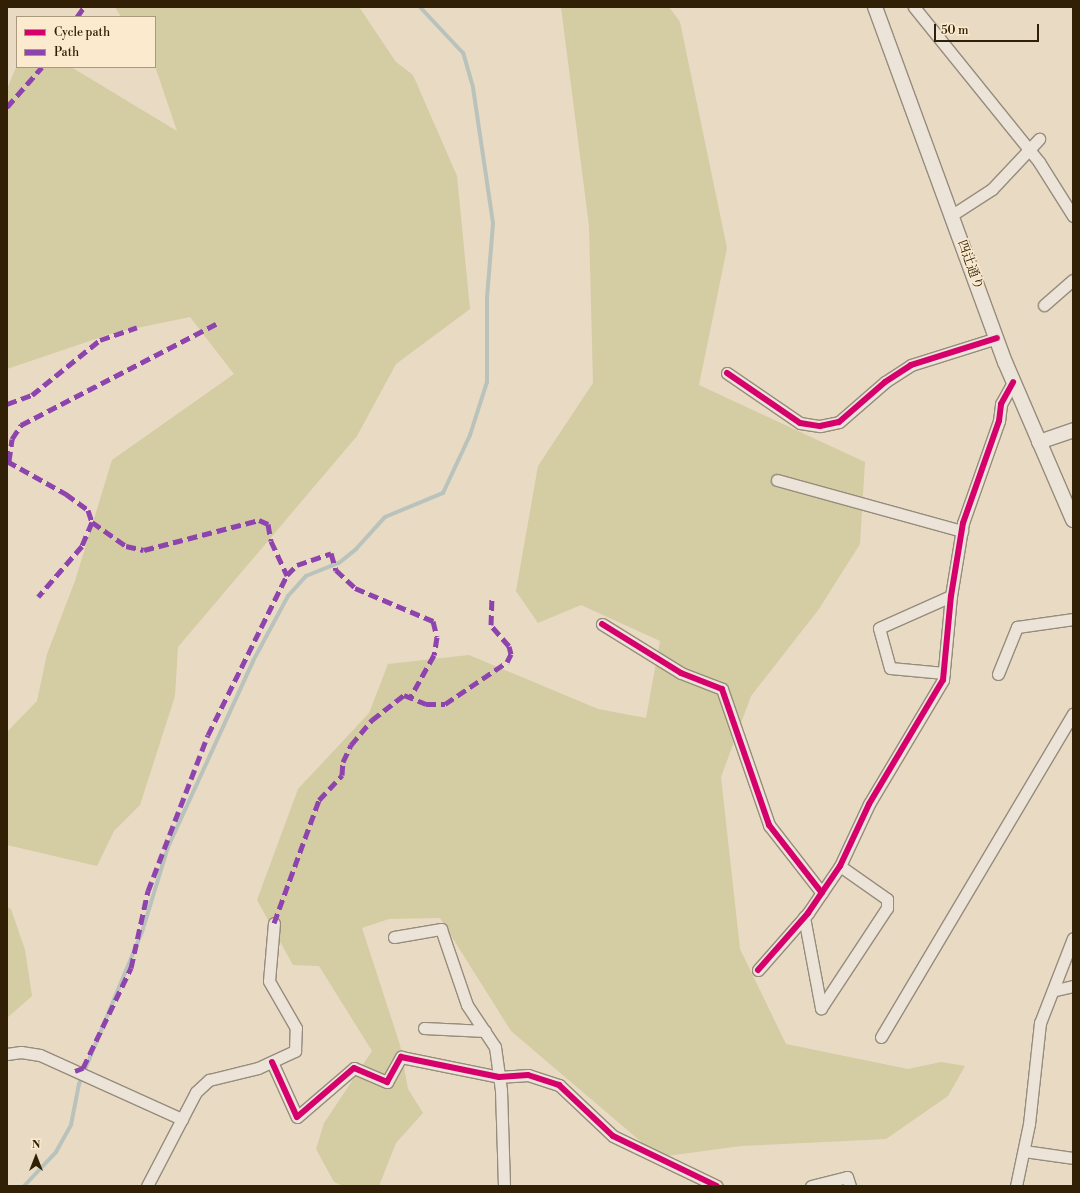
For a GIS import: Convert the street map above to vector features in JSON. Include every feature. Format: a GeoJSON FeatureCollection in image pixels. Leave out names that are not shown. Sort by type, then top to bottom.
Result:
{"type":"FeatureCollection","features":[{"type":"Feature","properties":{"kind":"street","name":"四辻通り"},"geometry":{"type":"LineString","coordinates":[[875,7],[1013,382],[1073,520]]}},
{"type":"Feature","properties":{"kind":"street"},"geometry":{"type":"LineString","coordinates":[[914,7],[1030,151],[1073,216]]}},
{"type":"Feature","properties":{"kind":"street"},"geometry":{"type":"LineString","coordinates":[[952,215],[992,189],[1030,151],[1039,139]]}},
{"type":"Feature","properties":{"kind":"street"},"geometry":{"type":"LineString","coordinates":[[1044,305],[1073,280]]}},
{"type":"Feature","properties":{"kind":"street"},"geometry":{"type":"LineString","coordinates":[[727,373],[800,423],[820,426],[839,422],[885,382],[911,365],[997,338]]}},
{"type":"Feature","properties":{"kind":"street"},"geometry":{"type":"LineString","coordinates":[[758,970],[804,917],[840,866],[869,804],[904,749],[944,673],[951,596],[962,531],[999,421],[1001,404],[1013,382]]}},
{"type":"Feature","properties":{"kind":"street"},"geometry":{"type":"LineString","coordinates":[[1039,442],[1073,430]]}},
{"type":"Feature","properties":{"kind":"street"},"geometry":{"type":"LineString","coordinates":[[777,480],[962,531]]}},
{"type":"Feature","properties":{"kind":"street"},"geometry":{"type":"LineString","coordinates":[[944,673],[890,668],[879,628],[951,596]]}},
{"type":"Feature","properties":{"kind":"street"},"geometry":{"type":"LineString","coordinates":[[998,674],[1017,627],[1073,619]]}},
{"type":"Feature","properties":{"kind":"street"},"geometry":{"type":"LineString","coordinates":[[602,624],[681,673],[722,689],[769,825],[822,893]]}},
{"type":"Feature","properties":{"kind":"street"},"geometry":{"type":"LineString","coordinates":[[881,1037],[1073,714]]}},
{"type":"Feature","properties":{"kind":"street"},"geometry":{"type":"LineString","coordinates":[[804,917],[821,1008],[887,908],[887,899],[840,866]]}},
{"type":"Feature","properties":{"kind":"street"},"geometry":{"type":"LineString","coordinates":[[147,1186],[196,1092],[209,1080],[272,1062],[295,1051],[297,1044],[296,1028],[269,981],[274,923]]}},
{"type":"Feature","properties":{"kind":"street"},"geometry":{"type":"LineString","coordinates":[[394,937],[441,929],[467,1005],[495,1047],[499,1077],[504,1186]]}},
{"type":"Feature","properties":{"kind":"street"},"geometry":{"type":"LineString","coordinates":[[1016,1186],[1024,1151],[1040,1023],[1056,990],[1059,969],[1073,938]]}},
{"type":"Feature","properties":{"kind":"street"},"geometry":{"type":"LineString","coordinates":[[1056,990],[1073,986]]}},
{"type":"Feature","properties":{"kind":"street"},"geometry":{"type":"LineString","coordinates":[[424,1028],[485,1031]]}},
{"type":"Feature","properties":{"kind":"street"},"geometry":{"type":"LineString","coordinates":[[7,1054],[40,1055],[182,1119]]}},
{"type":"Feature","properties":{"kind":"street"},"geometry":{"type":"LineString","coordinates":[[272,1062],[297,1117],[354,1068],[387,1082],[401,1057],[499,1077],[528,1075],[559,1086],[613,1136],[717,1186]]}},
{"type":"Feature","properties":{"kind":"street"},"geometry":{"type":"LineString","coordinates":[[1024,1151],[1073,1158]]}},
{"type":"Feature","properties":{"kind":"street"},"geometry":{"type":"LineString","coordinates":[[811,1186],[847,1177],[850,1186]]}},
{"type":"Feature","properties":{"kind":"shaded area"},"geometry":{"type":"Polygon","coordinates":[[[115,7],[359,7],[396,62],[413,75],[457,176],[470,309],[396,364],[357,436],[178,647],[175,696],[140,805],[114,831],[97,866],[7,845],[7,732],[37,701],[47,654],[75,581],[112,460],[234,374],[190,317],[113,333],[7,369],[7,89],[16,67],[73,68],[177,131],[156,68],[156,16],[120,16],[115,7]]]}},
{"type":"Feature","properties":{"kind":"shaded area"},"geometry":{"type":"Polygon","coordinates":[[[561,7],[669,7],[680,22],[727,248],[699,385],[865,462],[860,544],[819,609],[751,696],[721,777],[740,949],[786,1044],[908,1069],[941,1062],[965,1066],[948,1096],[886,1139],[741,1146],[659,1157],[511,1031],[440,918],[389,919],[362,928],[400,1045],[408,1089],[423,1113],[396,1143],[379,1186],[343,1186],[334,1182],[316,1149],[324,1123],[372,1051],[319,966],[293,965],[257,900],[298,789],[369,713],[388,664],[469,655],[598,709],[646,718],[660,641],[581,605],[538,623],[516,591],[538,466],[593,383],[589,226],[561,7]]]}},
{"type":"Feature","properties":{"kind":"shaded area"},"geometry":{"type":"Polygon","coordinates":[[[7,907],[11,909],[25,950],[32,996],[7,1018],[7,907]]]}},
{"type":"Feature","properties":{"kind":"waterway"},"geometry":{"type":"LineString","coordinates":[[24,1186],[56,1152],[71,1125],[79,1084],[142,932],[168,847],[253,661],[288,596],[306,576],[339,563],[356,549],[385,517],[443,493],[470,435],[487,382],[487,298],[493,223],[473,87],[463,53],[420,7]]}},
{"type":"Feature","properties":{"kind":"marked path"},"geometry":{"type":"LineString","coordinates":[[78,16],[84,7]]}},
{"type":"Feature","properties":{"kind":"marked path"},"geometry":{"type":"LineString","coordinates":[[7,107],[41,68]]}},
{"type":"Feature","properties":{"kind":"marked path"},"geometry":{"type":"LineString","coordinates":[[9,461],[12,439],[21,425],[216,324]]}},
{"type":"Feature","properties":{"kind":"marked path"},"geometry":{"type":"LineString","coordinates":[[7,404],[32,395],[100,340],[137,327]]}},
{"type":"Feature","properties":{"kind":"marked path"},"geometry":{"type":"LineString","coordinates":[[7,461],[66,494],[88,510],[92,522],[82,546],[38,597]]}},
{"type":"Feature","properties":{"kind":"marked path"},"geometry":{"type":"LineString","coordinates":[[92,522],[126,546],[144,550],[259,520],[268,524],[271,541],[287,575]]}},
{"type":"Feature","properties":{"kind":"marked path"},"geometry":{"type":"LineString","coordinates":[[75,1071],[83,1068],[131,968],[148,891],[208,735],[287,575],[297,565],[331,553],[336,570],[355,588],[433,621],[437,637],[434,655],[410,698]]}},
{"type":"Feature","properties":{"kind":"marked path"},"geometry":{"type":"LineString","coordinates":[[274,923],[319,800],[342,775],[343,762],[351,745],[372,720],[404,695],[426,704],[445,704],[507,662],[511,654],[509,646],[491,625],[492,599]]}},
{"type":"Feature","properties":{"kind":"cycle path"},"geometry":{"type":"LineString","coordinates":[[727,373],[800,423],[820,426],[839,422],[885,382],[911,365],[997,338]]}},
{"type":"Feature","properties":{"kind":"cycle path"},"geometry":{"type":"LineString","coordinates":[[758,970],[808,913],[840,866],[869,804],[943,680],[951,596],[963,523],[999,421],[1001,404],[1013,382]]}},
{"type":"Feature","properties":{"kind":"cycle path"},"geometry":{"type":"LineString","coordinates":[[602,624],[681,673],[722,689],[769,825],[822,893]]}},
{"type":"Feature","properties":{"kind":"cycle path"},"geometry":{"type":"LineString","coordinates":[[272,1062],[297,1117],[354,1068],[387,1082],[401,1057],[499,1077],[528,1075],[559,1085],[613,1136],[717,1186]]}}]}
